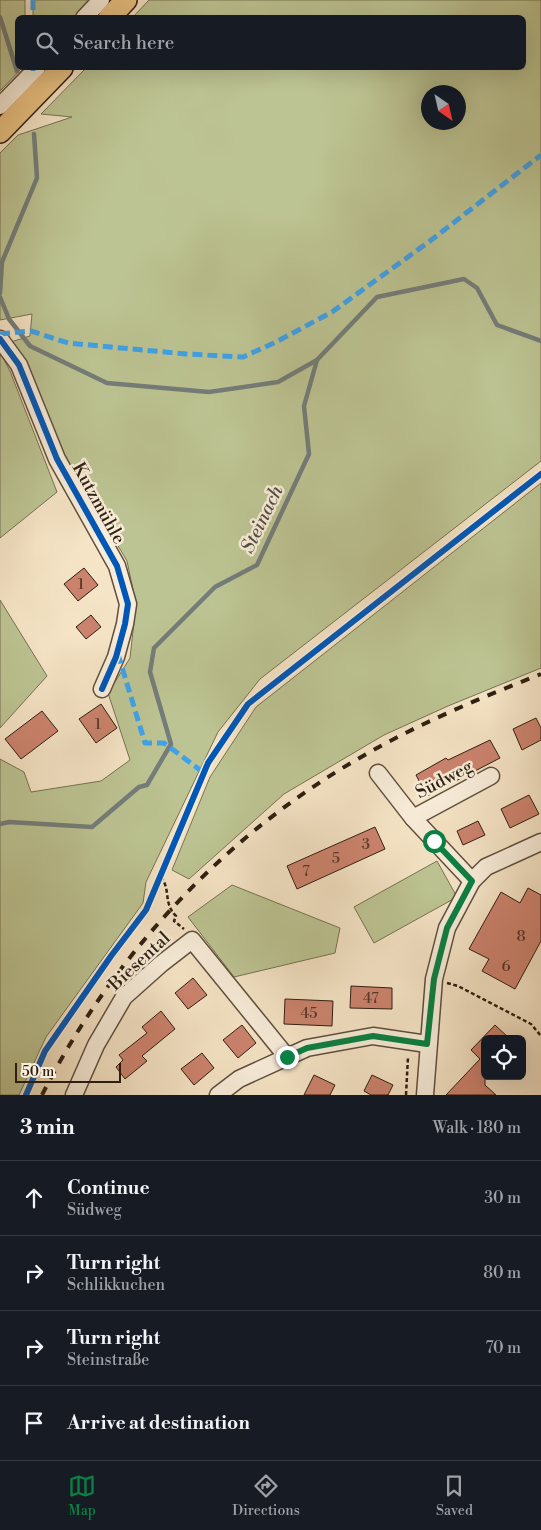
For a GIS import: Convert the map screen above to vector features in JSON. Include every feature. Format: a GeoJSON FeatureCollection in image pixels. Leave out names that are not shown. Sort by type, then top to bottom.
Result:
{"type":"FeatureCollection","features":[{"type":"Feature","properties":{"kind":"main road"},"geometry":{"type":"LineString","coordinates":[[112,15],[126,0]]}},
{"type":"Feature","properties":{"kind":"main road"},"geometry":{"type":"LineString","coordinates":[[0,132],[60,70]]}},
{"type":"Feature","properties":{"kind":"street"},"geometry":{"type":"LineString","coordinates":[[87,15],[101,0]]}},
{"type":"Feature","properties":{"kind":"street"},"geometry":{"type":"LineString","coordinates":[[0,106],[35,70]]}},
{"type":"Feature","properties":{"kind":"street","name":"Kutzmühle"},"geometry":{"type":"LineString","coordinates":[[0,339],[19,365],[57,459],[117,566],[120,575],[128,604],[125,624],[116,657],[102,689]]}},
{"type":"Feature","properties":{"kind":"street"},"geometry":{"type":"LineString","coordinates":[[378,773],[413,818]]}},
{"type":"Feature","properties":{"kind":"street","name":"Südweg"},"geometry":{"type":"LineString","coordinates":[[472,881],[413,818],[492,776]]}},
{"type":"Feature","properties":{"kind":"street"},"geometry":{"type":"LineString","coordinates":[[425,1095],[427,1044],[434,979],[447,928],[472,881],[486,867],[541,842]]}},
{"type":"Feature","properties":{"kind":"street","name":"Biesental"},"geometry":{"type":"LineString","coordinates":[[74,1095],[96,1045],[124,997],[161,964],[192,940],[287,1057]]}},
{"type":"Feature","properties":{"kind":"street"},"geometry":{"type":"LineString","coordinates":[[218,1095],[239,1079],[307,1048],[373,1036],[427,1044]]}},
{"type":"Feature","properties":{"kind":"path"},"geometry":{"type":"LineString","coordinates":[[161,877],[166,883],[168,906],[176,916],[174,921],[192,940]]}},
{"type":"Feature","properties":{"kind":"path"},"geometry":{"type":"LineString","coordinates":[[434,979],[458,986],[531,1024],[541,1036]]}},
{"type":"Feature","properties":{"kind":"path"},"geometry":{"type":"LineString","coordinates":[[406,1095],[409,1042]]}},
{"type":"Feature","properties":{"kind":"green space"},"geometry":{"type":"Polygon","coordinates":[[[0,0],[25,0],[25,15],[15,15],[15,70],[20,70],[0,91],[0,0]]]}},
{"type":"Feature","properties":{"kind":"green space"},"geometry":{"type":"Polygon","coordinates":[[[33,0],[101,0],[87,15],[33,15],[33,0]]]}},
{"type":"Feature","properties":{"kind":"green space"},"geometry":{"type":"Polygon","coordinates":[[[149,0],[541,0],[541,461],[260,679],[218,732],[146,882],[143,903],[46,1037],[19,1095],[0,1095],[0,759],[24,772],[31,792],[101,781],[130,760],[108,693],[130,658],[136,604],[127,561],[65,456],[26,360],[11,342],[30,336],[32,314],[0,320],[0,153],[18,135],[72,117],[41,114],[84,70],[526,70],[526,15],[135,15],[149,0]]]}},
{"type":"Feature","properties":{"kind":"green space"},"geometry":{"type":"Polygon","coordinates":[[[0,352],[10,371],[57,492],[0,538],[0,352]]]}},
{"type":"Feature","properties":{"kind":"green space"},"geometry":{"type":"Polygon","coordinates":[[[541,483],[541,668],[448,706],[384,735],[284,794],[189,879],[172,870],[210,777],[256,707],[541,483]]]}},
{"type":"Feature","properties":{"kind":"green space"},"geometry":{"type":"Polygon","coordinates":[[[0,600],[47,676],[0,728],[0,600]]]}},
{"type":"Feature","properties":{"kind":"green space"},"geometry":{"type":"Polygon","coordinates":[[[437,861],[457,897],[374,943],[354,907],[437,861]]]}},
{"type":"Feature","properties":{"kind":"green space"},"geometry":{"type":"Polygon","coordinates":[[[232,885],[340,928],[335,953],[234,977],[188,917],[232,885]]]}},
{"type":"Feature","properties":{"kind":"building"},"geometry":{"type":"Polygon","coordinates":[[[84,568],[98,585],[78,601],[64,584],[84,568]]]}},
{"type":"Feature","properties":{"kind":"building"},"geometry":{"type":"Polygon","coordinates":[[[91,615],[101,627],[86,639],[76,627],[91,615]]]}},
{"type":"Feature","properties":{"kind":"building"},"geometry":{"type":"Polygon","coordinates":[[[101,704],[117,728],[96,743],[79,719],[101,704]]]}},
{"type":"Feature","properties":{"kind":"building"},"geometry":{"type":"Polygon","coordinates":[[[42,711],[58,731],[21,759],[5,739],[42,711]]]}},
{"type":"Feature","properties":{"kind":"building"},"geometry":{"type":"Polygon","coordinates":[[[536,718],[541,728],[541,740],[522,750],[513,729],[536,718]]]}},
{"type":"Feature","properties":{"kind":"building"},"geometry":{"type":"Polygon","coordinates":[[[490,740],[500,758],[427,796],[416,775],[446,758],[448,760],[490,740]]]}},
{"type":"Feature","properties":{"kind":"building"},"geometry":{"type":"Polygon","coordinates":[[[529,795],[539,814],[510,828],[501,809],[529,795]]]}},
{"type":"Feature","properties":{"kind":"building"},"geometry":{"type":"Polygon","coordinates":[[[478,821],[485,835],[463,845],[457,831],[478,821]]]}},
{"type":"Feature","properties":{"kind":"building"},"geometry":{"type":"Polygon","coordinates":[[[375,827],[385,849],[297,889],[287,866],[375,827]]]}},
{"type":"Feature","properties":{"kind":"building"},"geometry":{"type":"Polygon","coordinates":[[[528,888],[541,895],[541,941],[515,989],[482,971],[489,959],[469,949],[501,892],[520,903],[528,888]]]}},
{"type":"Feature","properties":{"kind":"building"},"geometry":{"type":"Polygon","coordinates":[[[193,978],[207,995],[188,1009],[175,993],[193,978]]]}},
{"type":"Feature","properties":{"kind":"building"},"geometry":{"type":"Polygon","coordinates":[[[351,986],[392,988],[392,1009],[350,1008],[351,986]]]}},
{"type":"Feature","properties":{"kind":"building"},"geometry":{"type":"Polygon","coordinates":[[[285,999],[333,1001],[332,1026],[284,1024],[285,999]]]}},
{"type":"Feature","properties":{"kind":"building"},"geometry":{"type":"Polygon","coordinates":[[[161,1011],[175,1029],[142,1056],[147,1061],[125,1079],[116,1067],[123,1060],[119,1055],[147,1033],[142,1027],[161,1011]]]}},
{"type":"Feature","properties":{"kind":"building"},"geometry":{"type":"Polygon","coordinates":[[[242,1025],[256,1043],[238,1058],[223,1040],[242,1025]]]}},
{"type":"Feature","properties":{"kind":"building"},"geometry":{"type":"Polygon","coordinates":[[[495,1025],[506,1035],[485,1035],[495,1025]]]}},
{"type":"Feature","properties":{"kind":"building"},"geometry":{"type":"Polygon","coordinates":[[[481,1040],[481,1080],[485,1080],[485,1085],[496,1095],[446,1095],[480,1059],[471,1050],[481,1040]]]}},
{"type":"Feature","properties":{"kind":"building"},"geometry":{"type":"Polygon","coordinates":[[[202,1053],[214,1068],[194,1085],[181,1069],[202,1053]]]}},
{"type":"Feature","properties":{"kind":"building"},"geometry":{"type":"Polygon","coordinates":[[[314,1075],[335,1085],[330,1095],[304,1095],[314,1075]]]}},
{"type":"Feature","properties":{"kind":"building"},"geometry":{"type":"Polygon","coordinates":[[[372,1075],[393,1085],[388,1095],[371,1095],[364,1091],[372,1075]]]}},
{"type":"Feature","properties":{"kind":"waterway"},"geometry":{"type":"LineString","coordinates":[[0,17],[15,65]]}},
{"type":"Feature","properties":{"kind":"waterway"},"geometry":{"type":"LineString","coordinates":[[0,293],[2,262],[37,178],[34,134]]}},
{"type":"Feature","properties":{"kind":"waterway","name":"Steinach"},"geometry":{"type":"LineString","coordinates":[[0,824],[9,822],[92,827],[139,787],[147,785],[171,744],[150,672],[154,648],[215,587],[257,565],[309,454],[304,406],[317,360],[377,297],[464,279],[477,288],[497,325],[541,341]]}},
{"type":"Feature","properties":{"kind":"waterway"},"geometry":{"type":"LineString","coordinates":[[0,297],[9,319],[30,346],[107,383],[209,392],[278,382],[317,360]]}},
{"type":"Feature","properties":{"kind":"railway"},"geometry":{"type":"LineString","coordinates":[[42,1095],[70,1044],[101,996],[137,949],[175,905],[216,864],[261,826],[307,791],[378,747],[447,713],[541,674]]}},
{"type":"Feature","properties":{"kind":"marked path"},"geometry":{"type":"LineString","coordinates":[[33,0],[33,15]]}},
{"type":"Feature","properties":{"kind":"marked path"},"geometry":{"type":"LineString","coordinates":[[0,334],[31,331],[68,343],[186,354],[243,357],[276,342],[332,312],[430,241],[541,155]]}},
{"type":"Feature","properties":{"kind":"marked path"},"geometry":{"type":"LineString","coordinates":[[118,654],[145,743],[164,743],[204,773]]}},
{"type":"Feature","properties":{"kind":"cycle path"},"geometry":{"type":"LineString","coordinates":[[0,339],[19,365],[57,459],[117,566],[128,604],[116,657],[102,689]]}},
{"type":"Feature","properties":{"kind":"cycle path"},"geometry":{"type":"LineString","coordinates":[[26,1095],[45,1051],[111,956],[146,910],[208,763],[248,704],[541,474]]}},
{"type":"Feature","properties":{"kind":"route"},"geometry":{"type":"LineString","coordinates":[[287,1057],[307,1048],[373,1036],[427,1044],[434,979],[447,928],[472,881],[434,841]]}}]}
